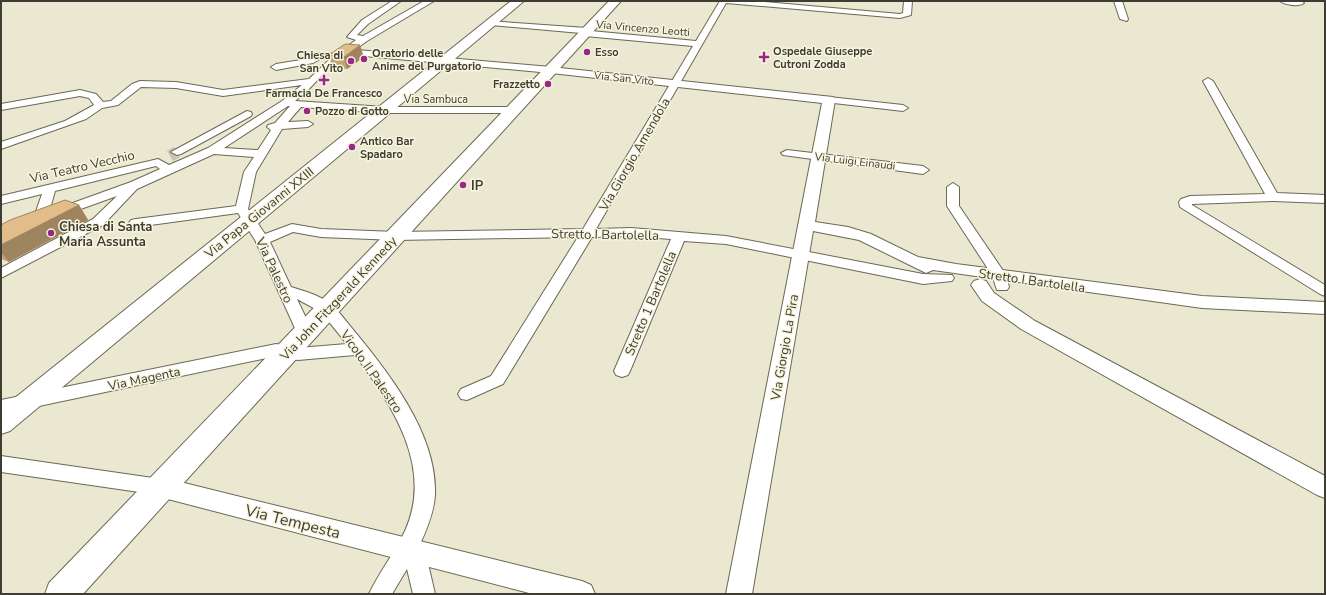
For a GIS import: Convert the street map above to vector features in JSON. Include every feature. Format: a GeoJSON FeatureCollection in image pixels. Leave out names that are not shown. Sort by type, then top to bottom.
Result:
{"type":"FeatureCollection","features":[{"type":"Feature","properties":{"kind":"main road","name":"Via Papa Giovanni XXIII"},"geometry":{"type":"LineString","coordinates":[[1,424],[29,402],[246,215],[385,110],[518,1]]}},
{"type":"Feature","properties":{"kind":"main road","name":"Via John Fitzgerald Kennedy"},"geometry":{"type":"LineString","coordinates":[[61,594],[615,1]]}},
{"type":"Feature","properties":{"kind":"street"},"geometry":{"type":"LineString","coordinates":[[364,39],[351,37],[362,25],[397,1]]}},
{"type":"Feature","properties":{"kind":"street"},"geometry":{"type":"LineString","coordinates":[[136,223],[246,215],[250,172],[260,154],[278,128],[291,104],[325,67],[342,54],[403,15],[430,1]]}},
{"type":"Feature","properties":{"kind":"street"},"geometry":{"type":"LineString","coordinates":[[725,1],[792,4],[845,12],[907,15],[908,1]]}},
{"type":"Feature","properties":{"kind":"street","name":"Via Giorgio Amendola"},"geometry":{"type":"LineString","coordinates":[[467,394],[497,380],[588,232],[698,44],[725,1]]}},
{"type":"Feature","properties":{"kind":"street"},"geometry":{"type":"LineString","coordinates":[[845,12],[847,1]]}},
{"type":"Feature","properties":{"kind":"street"},"geometry":{"type":"LineString","coordinates":[[1118,1],[1124,19]]}},
{"type":"Feature","properties":{"kind":"street"},"geometry":{"type":"LineString","coordinates":[[1284,1],[1299,2]]}},
{"type":"Feature","properties":{"kind":"street"},"geometry":{"type":"LineString","coordinates":[[380,12],[403,15]]}},
{"type":"Feature","properties":{"kind":"street","name":"Via Vincenzo Leotti"},"geometry":{"type":"LineString","coordinates":[[491,23],[698,44]]}},
{"type":"Feature","properties":{"kind":"street"},"geometry":{"type":"LineString","coordinates":[[281,84],[274,69],[310,61],[318,56],[342,54]]}},
{"type":"Feature","properties":{"kind":"street","name":"Via San Vito"},"geometry":{"type":"LineString","coordinates":[[342,54],[445,60],[551,70],[903,108]]}},
{"type":"Feature","properties":{"kind":"street"},"geometry":{"type":"LineString","coordinates":[[1,146],[84,117],[94,112],[99,106],[114,103],[140,84],[176,85],[218,93],[312,81]]}},
{"type":"Feature","properties":{"kind":"street"},"geometry":{"type":"LineString","coordinates":[[1208,81],[1273,197]]}},
{"type":"Feature","properties":{"kind":"street"},"geometry":{"type":"LineString","coordinates":[[1,107],[80,93],[93,96],[97,99],[99,106]]}},
{"type":"Feature","properties":{"kind":"street","name":"Via Giorgio La Pira"},"geometry":{"type":"LineString","coordinates":[[739,594],[829,100]]}},
{"type":"Feature","properties":{"kind":"street"},"geometry":{"type":"LineString","coordinates":[[29,225],[135,185],[212,150],[252,127],[266,116],[291,104]]}},
{"type":"Feature","properties":{"kind":"street","name":"Via Sambuca"},"geometry":{"type":"LineString","coordinates":[[291,104],[385,110],[514,110]]}},
{"type":"Feature","properties":{"kind":"street"},"geometry":{"type":"LineString","coordinates":[[233,112],[266,116]]}},
{"type":"Feature","properties":{"kind":"street","name":"Via Teatro Vecchio"},"geometry":{"type":"LineString","coordinates":[[1,200],[158,162],[247,114]]}},
{"type":"Feature","properties":{"kind":"street"},"geometry":{"type":"LineString","coordinates":[[252,127],[278,128],[308,124]]}},
{"type":"Feature","properties":{"kind":"street"},"geometry":{"type":"LineString","coordinates":[[212,150],[260,154]]}},
{"type":"Feature","properties":{"kind":"street","name":"Via Luigi Einaudi"},"geometry":{"type":"LineString","coordinates":[[787,153],[923,170]]}},
{"type":"Feature","properties":{"kind":"street"},"geometry":{"type":"LineString","coordinates":[[158,162],[168,170]]}},
{"type":"Feature","properties":{"kind":"street"},"geometry":{"type":"LineString","coordinates":[[2,272],[98,222],[135,185]]}},
{"type":"Feature","properties":{"kind":"street"},"geometry":{"type":"LineString","coordinates":[[953,187],[952,206],[1000,281]]}},
{"type":"Feature","properties":{"kind":"street"},"geometry":{"type":"LineString","coordinates":[[44,219],[41,217],[50,188]]}},
{"type":"Feature","properties":{"kind":"street"},"geometry":{"type":"LineString","coordinates":[[1325,199],[1226,197],[1190,200],[1185,202],[1186,207],[1325,291]]}},
{"type":"Feature","properties":{"kind":"street","name":"Via Palestro"},"geometry":{"type":"LineString","coordinates":[[246,215],[262,240],[305,333]]}},
{"type":"Feature","properties":{"kind":"street","name":"Stretto I Bartolella"},"geometry":{"type":"LineString","coordinates":[[806,225],[865,236],[915,262],[980,285],[1000,281]]}},
{"type":"Feature","properties":{"kind":"street","name":"Stretto I Bartolella"},"geometry":{"type":"LineString","coordinates":[[262,240],[292,228],[321,233],[396,236],[588,232],[679,236],[726,240],[923,279],[954,276],[1000,281],[1058,295],[1092,288],[1202,302],[1325,308]]}},
{"type":"Feature","properties":{"kind":"street","name":"Stretto 1 Bartolella"},"geometry":{"type":"LineString","coordinates":[[622,371],[679,236]]}},
{"type":"Feature","properties":{"kind":"street"},"geometry":{"type":"LineString","coordinates":[[980,285],[988,297],[1028,325],[1325,488]]}},
{"type":"Feature","properties":{"kind":"street","name":"Vicolo II Palestro"},"geometry":{"type":"LineString","coordinates":[[284,290],[309,297],[327,310],[360,348],[397,404],[415,441],[422,464],[425,495],[422,515],[416,532],[412,552],[380,594]]}},
{"type":"Feature","properties":{"kind":"street","name":"Via Magenta"},"geometry":{"type":"LineString","coordinates":[[1,406],[29,402],[276,350],[298,354],[360,348]]}},
{"type":"Feature","properties":{"kind":"street","name":"Via Tempesta"},"geometry":{"type":"LineString","coordinates":[[1,464],[160,487],[582,594]]}},
{"type":"Feature","properties":{"kind":"street"},"geometry":{"type":"LineString","coordinates":[[412,552],[418,568],[424,594]]}},
{"type":"Feature","properties":{"kind":"building"},"geometry":{"type":"Polygon","coordinates":[[[345,44],[360,45],[344,57],[329,55],[345,44]]]}},
{"type":"Feature","properties":{"kind":"building"},"geometry":{"type":"Polygon","coordinates":[[[65,200],[79,205],[1,245],[1,225],[10,220],[65,200]]]}},
{"type":"Feature","properties":{"kind":"tunnel"},"geometry":{"type":"LineString","coordinates":[[170,156],[177,152]]}},
{"type":"Feature","properties":{"kind":"place","name":"Esso"},"geometry":{"type":"Point","coordinates":[587,52]}},
{"type":"Feature","properties":{"kind":"place","name":"Ospedale Giuseppe Cutroni Zodda"},"geometry":{"type":"Point","coordinates":[764,57]}},
{"type":"Feature","properties":{"kind":"place","name":"Oratorio delle Anime del Purgatorio"},"geometry":{"type":"Point","coordinates":[364,59]}},
{"type":"Feature","properties":{"kind":"place","name":"Chiesa di San Vito"},"geometry":{"type":"Point","coordinates":[351,61]}},
{"type":"Feature","properties":{"kind":"place","name":"Farmacia De Francesco"},"geometry":{"type":"Point","coordinates":[324,80]}},
{"type":"Feature","properties":{"kind":"place","name":"Frazzetto"},"geometry":{"type":"Point","coordinates":[548,84]}},
{"type":"Feature","properties":{"kind":"place","name":"Pozzo di Gotto"},"geometry":{"type":"Point","coordinates":[307,111]}},
{"type":"Feature","properties":{"kind":"place","name":"Antico Bar Spadaro"},"geometry":{"type":"Point","coordinates":[352,147]}},
{"type":"Feature","properties":{"kind":"place","name":"IP"},"geometry":{"type":"Point","coordinates":[463,185]}},
{"type":"Feature","properties":{"kind":"place","name":"Chiesa di Santa Maria Assunta"},"geometry":{"type":"Point","coordinates":[51,233]}}]}
